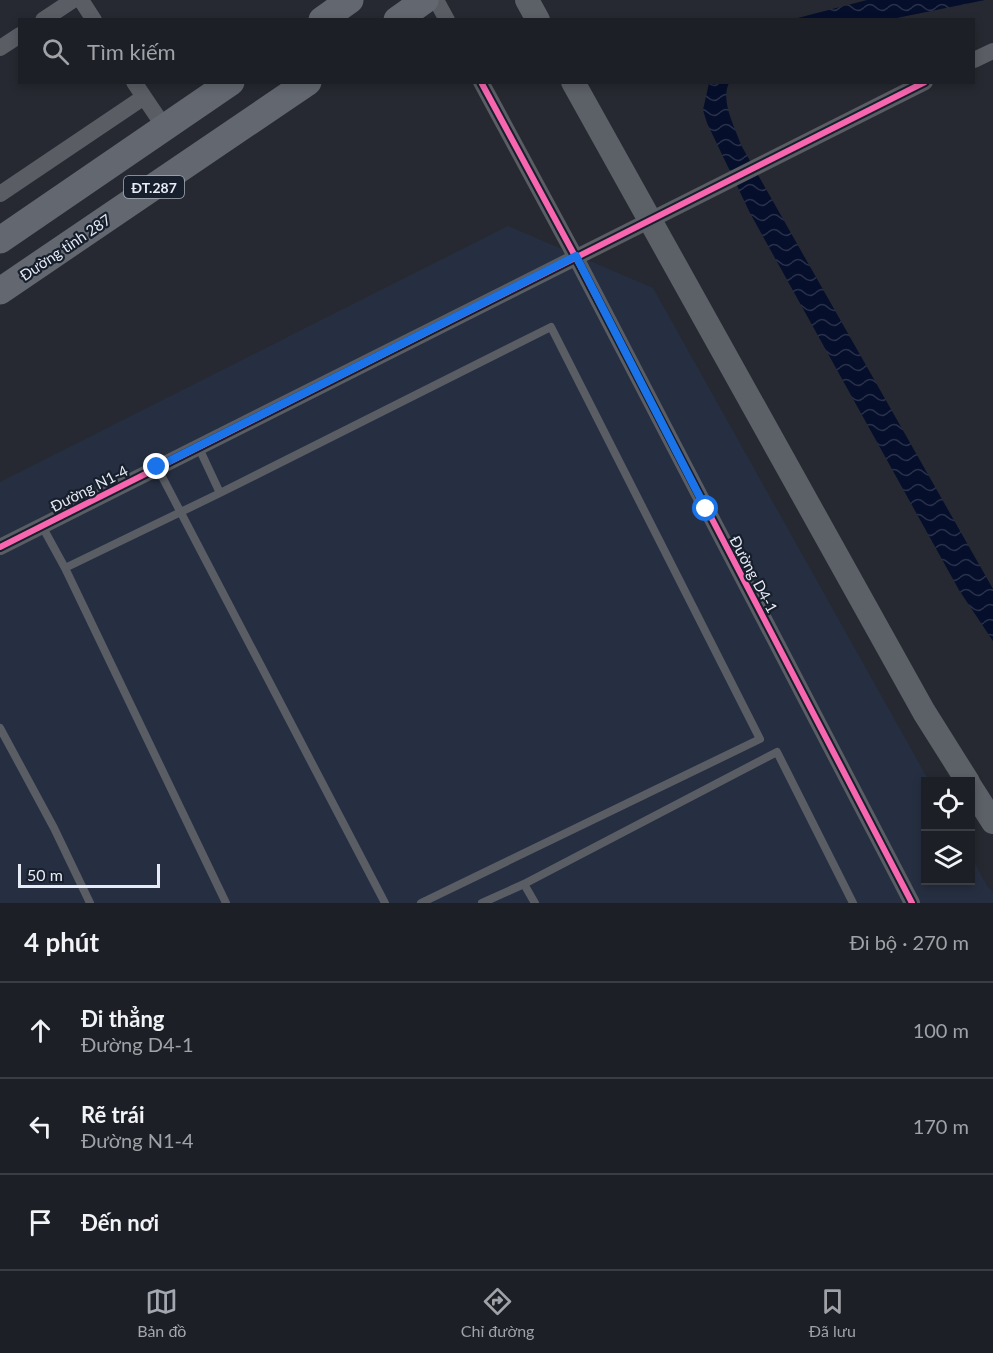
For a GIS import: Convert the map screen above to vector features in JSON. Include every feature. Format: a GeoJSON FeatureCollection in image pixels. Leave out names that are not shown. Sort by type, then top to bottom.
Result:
{"type":"FeatureCollection","features":[{"type":"Feature","properties":{"kind":"main road"},"geometry":{"type":"LineString","coordinates":[[325,18],[350,0]]}},
{"type":"Feature","properties":{"kind":"main road"},"geometry":{"type":"LineString","coordinates":[[400,18],[424,0]]}},
{"type":"Feature","properties":{"kind":"main road"},"geometry":{"type":"LineString","coordinates":[[527,0],[537,18]]}},
{"type":"Feature","properties":{"kind":"main road","name":"ĐT.287"},"geometry":{"type":"LineString","coordinates":[[0,240],[228,84]]}},
{"type":"Feature","properties":{"kind":"main road","name":"Đường tỉnh 287"},"geometry":{"type":"LineString","coordinates":[[0,291],[305,84]]}},
{"type":"Feature","properties":{"kind":"main road"},"geometry":{"type":"LineString","coordinates":[[574,84],[924,712],[965,777]]}},
{"type":"Feature","properties":{"kind":"main road"},"geometry":{"type":"LineString","coordinates":[[975,794],[993,822]]}},
{"type":"Feature","properties":{"kind":"street"},"geometry":{"type":"LineString","coordinates":[[46,18],[73,0]]}},
{"type":"Feature","properties":{"kind":"street"},"geometry":{"type":"LineString","coordinates":[[81,0],[93,18]]}},
{"type":"Feature","properties":{"kind":"street"},"geometry":{"type":"LineString","coordinates":[[436,0],[446,18]]}},
{"type":"Feature","properties":{"kind":"street"},"geometry":{"type":"LineString","coordinates":[[0,48],[18,36]]}},
{"type":"Feature","properties":{"kind":"street"},"geometry":{"type":"LineString","coordinates":[[975,60],[993,51]]}},
{"type":"Feature","properties":{"kind":"street"},"geometry":{"type":"LineString","coordinates":[[135,84],[165,128]]}},
{"type":"Feature","properties":{"kind":"street","name":"Đường D4-1"},"geometry":{"type":"LineString","coordinates":[[482,84],[576,256],[912,903]]}},
{"type":"Feature","properties":{"kind":"street","name":"Đường N1-4"},"geometry":{"type":"LineString","coordinates":[[0,547],[921,84]]}},
{"type":"Feature","properties":{"kind":"street"},"geometry":{"type":"LineString","coordinates":[[0,194],[144,97]]}},
{"type":"Feature","properties":{"kind":"lane"},"geometry":{"type":"LineString","coordinates":[[65,568],[552,327],[760,739],[421,903]]}},
{"type":"Feature","properties":{"kind":"lane"},"geometry":{"type":"LineString","coordinates":[[198,446],[220,493]]}},
{"type":"Feature","properties":{"kind":"lane"},"geometry":{"type":"LineString","coordinates":[[157,467],[385,903]]}},
{"type":"Feature","properties":{"kind":"lane"},"geometry":{"type":"LineString","coordinates":[[42,526],[65,568],[226,903]]}},
{"type":"Feature","properties":{"kind":"lane"},"geometry":{"type":"LineString","coordinates":[[0,728],[54,828],[90,903]]}},
{"type":"Feature","properties":{"kind":"lane"},"geometry":{"type":"LineString","coordinates":[[482,903],[524,884],[777,752],[853,903]]}},
{"type":"Feature","properties":{"kind":"lane"},"geometry":{"type":"LineString","coordinates":[[524,884],[534,903]]}},
{"type":"Feature","properties":{"kind":"shaded area"},"geometry":{"type":"Polygon","coordinates":[[[508,226],[653,288],[927,777],[921,777],[921,885],[975,885],[975,864],[987,886],[993,892],[993,903],[0,903],[0,482],[508,226]]]}},
{"type":"Feature","properties":{"kind":"water"},"geometry":{"type":"Polygon","coordinates":[[[867,0],[985,0],[897,18],[798,18],[867,0]]]}},
{"type":"Feature","properties":{"kind":"water"},"geometry":{"type":"Polygon","coordinates":[[[709,84],[729,84],[727,106],[741,145],[993,589],[993,641],[959,590],[750,213],[703,110],[709,84]]]}},
{"type":"Feature","properties":{"kind":"cycle path"},"geometry":{"type":"LineString","coordinates":[[482,84],[575,256],[912,903]]}},
{"type":"Feature","properties":{"kind":"cycle path"},"geometry":{"type":"LineString","coordinates":[[0,547],[921,84]]}},
{"type":"Feature","properties":{"kind":"route"},"geometry":{"type":"LineString","coordinates":[[157,467],[576,256],[706,509]]}}]}
